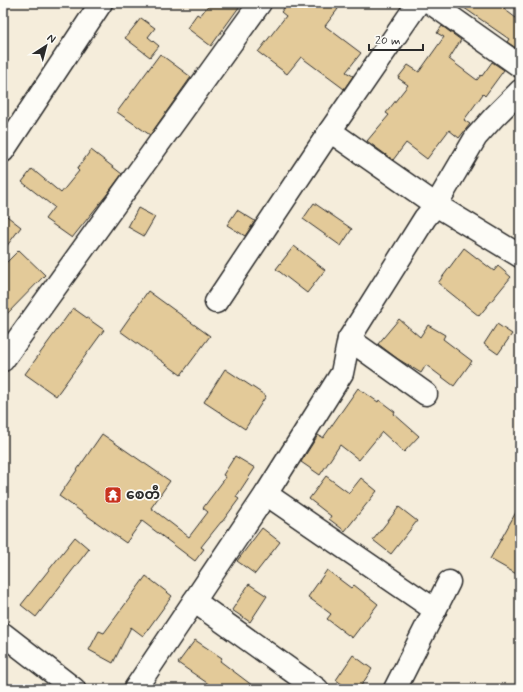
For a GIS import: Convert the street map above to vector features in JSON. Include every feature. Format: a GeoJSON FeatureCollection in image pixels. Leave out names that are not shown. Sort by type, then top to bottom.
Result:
{"type":"FeatureCollection","features":[{"type":"Feature","properties":{"kind":"street"},"geometry":{"type":"LineString","coordinates":[[3,151],[101,3]]}},
{"type":"Feature","properties":{"kind":"street"},"geometry":{"type":"LineString","coordinates":[[3,360],[260,3]]}},
{"type":"Feature","properties":{"kind":"street"},"geometry":{"type":"LineString","coordinates":[[216,302],[330,131],[418,3]]}},
{"type":"Feature","properties":{"kind":"street"},"geometry":{"type":"LineString","coordinates":[[431,3],[520,66]]}},
{"type":"Feature","properties":{"kind":"street"},"geometry":{"type":"LineString","coordinates":[[136,689],[266,494],[342,373],[349,339],[426,218],[436,205],[476,137],[520,91]]}},
{"type":"Feature","properties":{"kind":"street"},"geometry":{"type":"LineString","coordinates":[[330,131],[436,205],[520,256]]}},
{"type":"Feature","properties":{"kind":"street"},"geometry":{"type":"LineString","coordinates":[[349,339],[426,394]]}},
{"type":"Feature","properties":{"kind":"street"},"geometry":{"type":"LineString","coordinates":[[266,494],[435,610]]}},
{"type":"Feature","properties":{"kind":"street"},"geometry":{"type":"LineString","coordinates":[[395,689],[449,582]]}},
{"type":"Feature","properties":{"kind":"street"},"geometry":{"type":"LineString","coordinates":[[194,601],[317,689]]}},
{"type":"Feature","properties":{"kind":"street"},"geometry":{"type":"LineString","coordinates":[[3,634],[74,689]]}},
{"type":"Feature","properties":{"kind":"building"},"geometry":{"type":"Polygon","coordinates":[[[210,3],[242,3],[211,46],[187,28],[197,14],[200,16],[210,3]]]}},
{"type":"Feature","properties":{"kind":"building"},"geometry":{"type":"Polygon","coordinates":[[[288,3],[292,3],[302,10],[308,3],[331,3],[338,9],[325,26],[361,53],[346,72],[353,76],[344,89],[301,57],[287,74],[258,52],[286,16],[281,12],[288,3]]]}},
{"type":"Feature","properties":{"kind":"building"},"geometry":{"type":"Polygon","coordinates":[[[457,3],[508,3],[504,9],[520,21],[519,50],[507,42],[509,39],[457,3]]]}},
{"type":"Feature","properties":{"kind":"building"},"geometry":{"type":"Polygon","coordinates":[[[141,18],[155,28],[148,37],[159,46],[150,57],[125,38],[141,18]]]}},
{"type":"Feature","properties":{"kind":"building"},"geometry":{"type":"Polygon","coordinates":[[[442,26],[461,40],[449,59],[477,80],[481,75],[482,76],[492,62],[504,70],[485,96],[483,94],[464,120],[470,124],[459,138],[449,130],[427,159],[406,143],[393,160],[367,141],[389,115],[386,113],[408,85],[398,78],[408,65],[419,72],[444,37],[437,33],[442,26]]]}},
{"type":"Feature","properties":{"kind":"building"},"geometry":{"type":"Polygon","coordinates":[[[160,54],[191,77],[150,135],[117,112],[160,54]]]}},
{"type":"Feature","properties":{"kind":"building"},"geometry":{"type":"Polygon","coordinates":[[[91,150],[122,174],[72,238],[45,219],[54,207],[22,182],[32,169],[61,193],[79,171],[77,169],[91,150]]]}},
{"type":"Feature","properties":{"kind":"building"},"geometry":{"type":"Polygon","coordinates":[[[314,203],[352,229],[341,246],[303,219],[314,203]]]}},
{"type":"Feature","properties":{"kind":"building"},"geometry":{"type":"Polygon","coordinates":[[[138,208],[155,217],[144,236],[128,227],[138,208]]]}},
{"type":"Feature","properties":{"kind":"building"},"geometry":{"type":"Polygon","coordinates":[[[237,210],[255,221],[245,236],[227,225],[237,210]]]}},
{"type":"Feature","properties":{"kind":"building"},"geometry":{"type":"Polygon","coordinates":[[[3,213],[21,227],[3,251],[3,213]]]}},
{"type":"Feature","properties":{"kind":"building"},"geometry":{"type":"Polygon","coordinates":[[[294,246],[325,270],[307,293],[276,269],[294,246]]]}},
{"type":"Feature","properties":{"kind":"building"},"geometry":{"type":"Polygon","coordinates":[[[464,248],[494,271],[498,266],[511,277],[479,316],[438,283],[464,248]]]}},
{"type":"Feature","properties":{"kind":"building"},"geometry":{"type":"Polygon","coordinates":[[[19,250],[45,275],[3,318],[3,266],[19,250]]]}},
{"type":"Feature","properties":{"kind":"building"},"geometry":{"type":"Polygon","coordinates":[[[148,291],[210,336],[181,375],[120,331],[148,291]]]}},
{"type":"Feature","properties":{"kind":"building"},"geometry":{"type":"Polygon","coordinates":[[[73,308],[104,330],[56,396],[25,374],[73,308]]]}},
{"type":"Feature","properties":{"kind":"building"},"geometry":{"type":"Polygon","coordinates":[[[399,319],[420,337],[428,325],[445,335],[443,339],[472,361],[454,386],[426,365],[421,373],[398,359],[378,344],[399,319]]]}},
{"type":"Feature","properties":{"kind":"building"},"geometry":{"type":"Polygon","coordinates":[[[497,324],[512,334],[498,354],[484,344],[497,324]]]}},
{"type":"Feature","properties":{"kind":"building"},"geometry":{"type":"Polygon","coordinates":[[[225,369],[266,396],[245,429],[204,402],[225,369]]]}},
{"type":"Feature","properties":{"kind":"building"},"geometry":{"type":"Polygon","coordinates":[[[358,388],[378,402],[379,400],[395,412],[394,414],[419,436],[404,452],[382,432],[359,460],[340,445],[320,475],[301,462],[318,435],[323,438],[358,388]]]}},
{"type":"Feature","properties":{"kind":"building"},"geometry":{"type":"Polygon","coordinates":[[[102,434],[170,481],[151,508],[189,537],[208,512],[203,508],[226,477],[223,475],[235,456],[255,468],[236,497],[239,499],[201,547],[204,549],[195,561],[142,521],[126,543],[59,496],[102,434]]]}},
{"type":"Feature","properties":{"kind":"building"},"geometry":{"type":"Polygon","coordinates":[[[326,476],[349,493],[361,478],[377,491],[345,531],[329,519],[331,516],[309,499],[326,476]]]}},
{"type":"Feature","properties":{"kind":"building"},"geometry":{"type":"Polygon","coordinates":[[[520,505],[520,576],[490,559],[520,505]]]}},
{"type":"Feature","properties":{"kind":"building"},"geometry":{"type":"Polygon","coordinates":[[[399,507],[417,521],[391,554],[373,540],[399,507]]]}},
{"type":"Feature","properties":{"kind":"building"},"geometry":{"type":"Polygon","coordinates":[[[262,528],[280,542],[255,574],[237,561],[262,528]]]}},
{"type":"Feature","properties":{"kind":"building"},"geometry":{"type":"Polygon","coordinates":[[[75,537],[89,549],[36,617],[21,605],[75,537]]]}},
{"type":"Feature","properties":{"kind":"building"},"geometry":{"type":"Polygon","coordinates":[[[327,570],[351,588],[354,585],[378,604],[352,638],[327,619],[331,614],[308,597],[327,570]]]}},
{"type":"Feature","properties":{"kind":"building"},"geometry":{"type":"Polygon","coordinates":[[[146,576],[172,596],[143,636],[131,627],[113,663],[89,650],[99,631],[104,633],[146,576]]]}},
{"type":"Feature","properties":{"kind":"building"},"geometry":{"type":"Polygon","coordinates":[[[249,584],[267,596],[250,622],[232,610],[249,584]]]}},
{"type":"Feature","properties":{"kind":"building"},"geometry":{"type":"Polygon","coordinates":[[[195,640],[222,658],[220,661],[257,689],[216,689],[178,663],[195,640]]]}},
{"type":"Feature","properties":{"kind":"building"},"geometry":{"type":"Polygon","coordinates":[[[353,655],[372,669],[359,689],[349,689],[336,680],[353,655]]]}},
{"type":"Feature","properties":{"kind":"place","name":"စေတီ"},"geometry":{"type":"Point","coordinates":[113,495]}}]}
